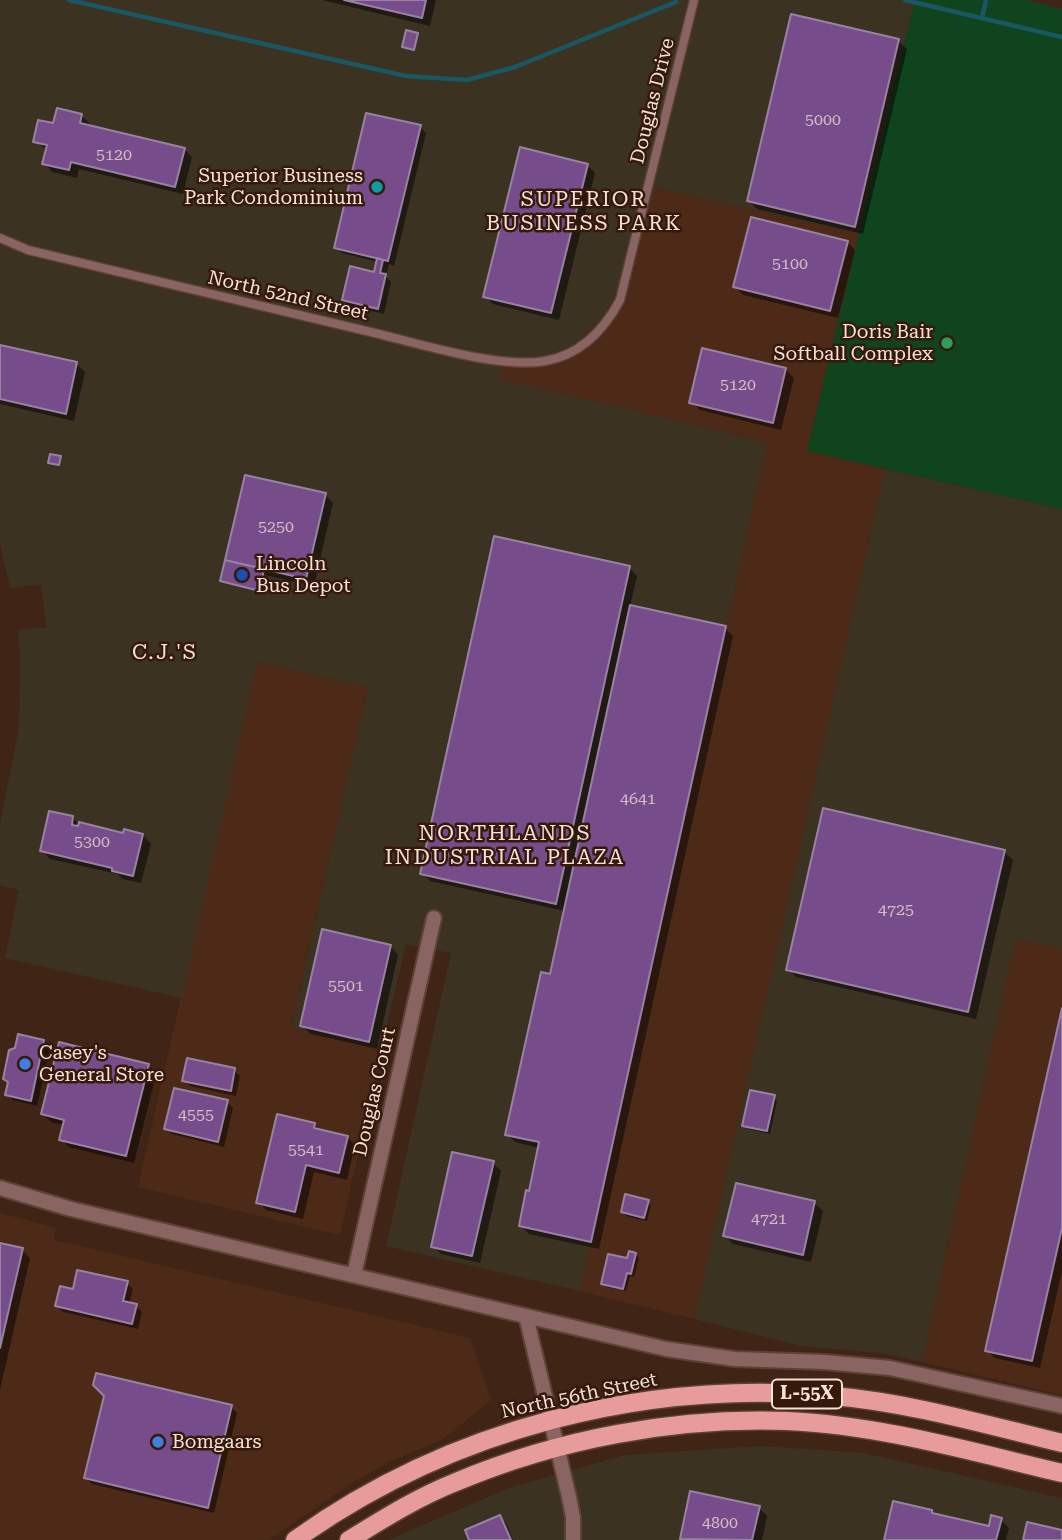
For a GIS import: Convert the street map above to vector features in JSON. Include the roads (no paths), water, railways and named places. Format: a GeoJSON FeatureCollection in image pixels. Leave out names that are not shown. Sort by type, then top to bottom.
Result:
{"type":"FeatureCollection","features":[{"type":"Feature","properties":{"kind":"main road","name":"North 56th Street"},"geometry":{"type":"LineString","coordinates":[[295,1540],[361,1497],[422,1465],[496,1435],[621,1404],[732,1393],[786,1393],[878,1401],[1062,1443]]}},
{"type":"Feature","properties":{"kind":"main road","name":"L-55X"},"geometry":{"type":"LineString","coordinates":[[349,1540],[402,1508],[453,1482],[508,1461],[556,1448],[651,1429],[785,1421],[873,1431],[927,1441],[1062,1473]]}},
{"type":"Feature","properties":{"kind":"street","name":"Douglas Court"},"geometry":{"type":"LineString","coordinates":[[354,1275],[434,918]]}},
{"type":"Feature","properties":{"kind":"street"},"geometry":{"type":"LineString","coordinates":[[0,1188],[71,1209],[666,1349],[744,1360],[824,1362],[890,1368],[1062,1406]]}},
{"type":"Feature","properties":{"kind":"street"},"geometry":{"type":"LineString","coordinates":[[526,1315],[573,1517],[573,1540]]}},
{"type":"Feature","properties":{"kind":"lane","name":"Douglas Drive"},"geometry":{"type":"LineString","coordinates":[[571,352],[600,331],[620,300],[694,0]]}},
{"type":"Feature","properties":{"kind":"lane","name":"North 52nd Street"},"geometry":{"type":"LineString","coordinates":[[0,238],[28,250],[510,363],[546,361],[571,352]]}},
{"type":"Feature","properties":{"kind":"waterway"},"geometry":{"type":"LineString","coordinates":[[69,0],[406,76],[467,80],[515,67],[676,2]]}},
{"type":"Feature","properties":{"kind":"waterway"},"geometry":{"type":"LineString","coordinates":[[905,0],[1062,37]]}},
{"type":"Feature","properties":{"kind":"waterway"},"geometry":{"type":"LineString","coordinates":[[982,18],[986,0]]}},
{"type":"Feature","properties":{"kind":"place","name":"Superior Business Park Condominium"},"geometry":{"type":"Point","coordinates":[377,187]}},
{"type":"Feature","properties":{"kind":"place","name":"Doris Bair Softball Complex"},"geometry":{"type":"Point","coordinates":[947,343]}},
{"type":"Feature","properties":{"kind":"place","name":"Lincoln Bus Depot"},"geometry":{"type":"Point","coordinates":[242,575]}},
{"type":"Feature","properties":{"kind":"place","name":"Casey's General Store"},"geometry":{"type":"Point","coordinates":[25,1064]}},
{"type":"Feature","properties":{"kind":"place","name":"Bomgaars"},"geometry":{"type":"Point","coordinates":[158,1442]}},
{"type":"Feature","properties":{"kind":"district","name":"SUPERIOR BUSINESS PARK"},"geometry":{"type":"Point","coordinates":[584,212]}},
{"type":"Feature","properties":{"kind":"district","name":"C.J.'S"},"geometry":{"type":"Point","coordinates":[165,653]}},
{"type":"Feature","properties":{"kind":"district","name":"NORTHLANDS INDUSTRIAL PLAZA"},"geometry":{"type":"Point","coordinates":[505,846]}}]}
